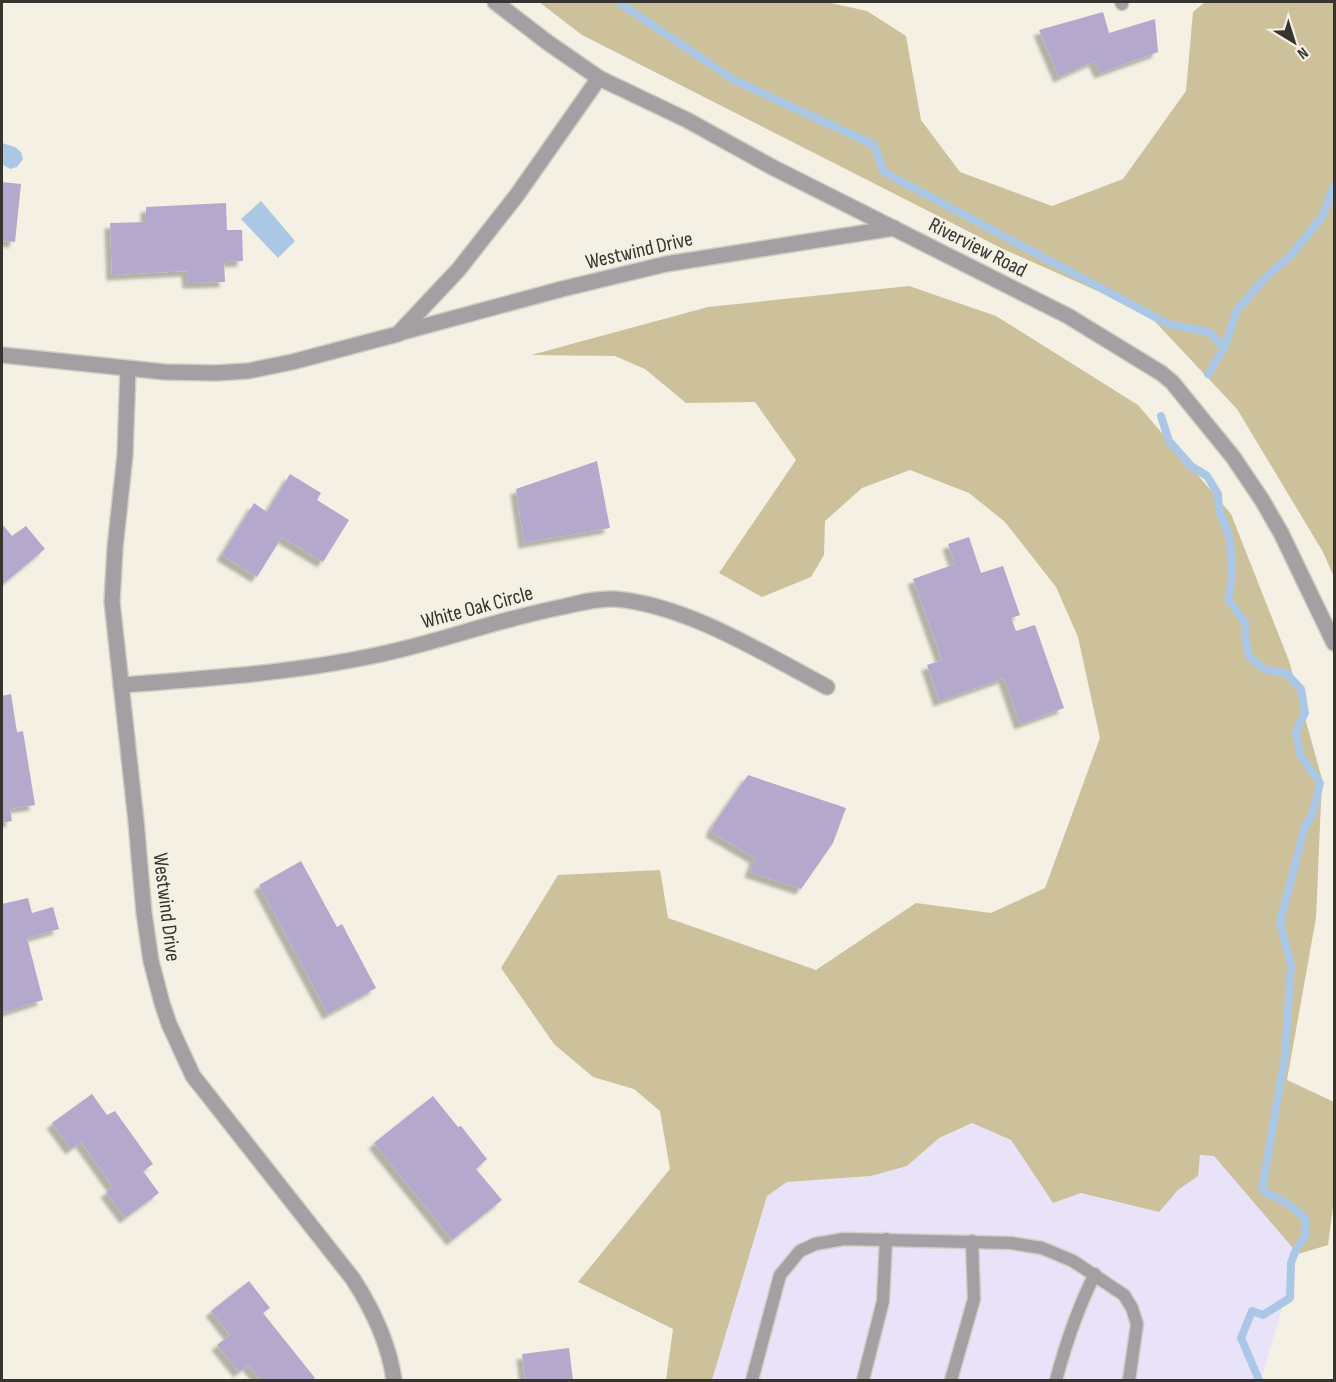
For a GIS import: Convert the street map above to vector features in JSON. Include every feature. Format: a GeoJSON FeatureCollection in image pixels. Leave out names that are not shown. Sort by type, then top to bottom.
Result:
{"type":"FeatureCollection","features":[{"type":"Feature","properties":{"kind":"street","name":"Riverview Road"},"geometry":{"type":"LineString","coordinates":[[495,2],[599,78],[687,120],[772,167],[1068,316],[1161,373],[1172,382],[1233,457],[1262,500],[1281,533],[1335,643]]}},
{"type":"Feature","properties":{"kind":"street"},"geometry":{"type":"LineString","coordinates":[[398,334],[459,269],[517,195],[599,78]]}},
{"type":"Feature","properties":{"kind":"street","name":"Westwind Drive"},"geometry":{"type":"LineString","coordinates":[[2,355],[128,369],[215,374],[248,371],[292,362],[562,289],[666,264],[894,228]]}},
{"type":"Feature","properties":{"kind":"street","name":"Westwind Drive"},"geometry":{"type":"LineString","coordinates":[[128,369],[125,455],[112,602],[144,913],[162,1003],[174,1039],[193,1076],[353,1279],[369,1305],[384,1340],[394,1380]]}},
{"type":"Feature","properties":{"kind":"street","name":"White Oak Circle"},"geometry":{"type":"LineString","coordinates":[[121,686],[259,674],[341,663],[401,650],[514,617],[596,599],[615,599],[659,607],[693,618],[827,687]]}},
{"type":"Feature","properties":{"kind":"lane"},"geometry":{"type":"LineString","coordinates":[[752,1380],[780,1275],[800,1251],[815,1244],[844,1239],[1011,1243],[1042,1248],[1072,1261],[1124,1295],[1132,1308],[1137,1324],[1128,1380]]}},
{"type":"Feature","properties":{"kind":"lane"},"geometry":{"type":"LineString","coordinates":[[863,1380],[883,1301],[886,1239]]}},
{"type":"Feature","properties":{"kind":"lane"},"geometry":{"type":"LineString","coordinates":[[951,1380],[974,1299],[972,1241]]}},
{"type":"Feature","properties":{"kind":"lane"},"geometry":{"type":"LineString","coordinates":[[1056,1380],[1070,1328],[1095,1274]]}},
{"type":"Feature","properties":{"kind":"shaded area"},"geometry":{"type":"Polygon","coordinates":[[[539,2],[826,2],[867,11],[906,36],[921,120],[960,172],[1052,206],[1123,179],[1186,91],[1193,12],[1205,2],[1334,2],[1334,577],[1323,552],[1237,409],[1147,313],[1003,249],[582,35],[539,2]]]}},
{"type":"Feature","properties":{"kind":"shaded area"},"geometry":{"type":"Polygon","coordinates":[[[909,286],[996,316],[1138,405],[1231,514],[1289,661],[1322,779],[1316,918],[1287,1080],[1334,1102],[1334,1199],[1328,1245],[1298,1254],[1214,1156],[1200,1155],[1198,1176],[1178,1190],[1159,1212],[1081,1193],[1053,1203],[1011,1140],[972,1123],[939,1138],[907,1166],[871,1176],[787,1182],[767,1196],[712,1380],[666,1380],[673,1329],[578,1282],[670,1169],[660,1111],[634,1089],[593,1077],[554,1044],[501,968],[558,875],[660,870],[668,918],[816,970],[916,903],[991,913],[1045,888],[1100,738],[1078,637],[1056,587],[1005,522],[969,493],[910,470],[862,488],[825,521],[824,555],[811,577],[762,597],[719,573],[796,460],[755,402],[686,403],[645,369],[615,356],[531,355],[708,307],[909,286]]]}},
{"type":"Feature","properties":{"kind":"shaded area"},"geometry":{"type":"Polygon","coordinates":[[[972,1123],[1011,1140],[1053,1203],[1081,1193],[1158,1212],[1178,1190],[1198,1176],[1200,1155],[1215,1156],[1298,1254],[1261,1380],[712,1380],[767,1196],[787,1182],[871,1176],[907,1166],[939,1138],[972,1123]]]}},
{"type":"Feature","properties":{"kind":"water"},"geometry":{"type":"Polygon","coordinates":[[[2,143],[15,147],[21,152],[23,159],[17,167],[10,169],[2,164],[2,143]]]}},
{"type":"Feature","properties":{"kind":"water"},"geometry":{"type":"Polygon","coordinates":[[[261,201],[295,241],[278,258],[241,219],[261,201]]]}},
{"type":"Feature","properties":{"kind":"building"},"geometry":{"type":"Polygon","coordinates":[[[1103,12],[1109,33],[1155,19],[1158,52],[1100,73],[1094,61],[1059,77],[1039,30],[1103,12]]]}},
{"type":"Feature","properties":{"kind":"building"},"geometry":{"type":"Polygon","coordinates":[[[2,182],[21,184],[15,242],[2,241],[2,182]]]}},
{"type":"Feature","properties":{"kind":"building"},"geometry":{"type":"Polygon","coordinates":[[[226,203],[227,230],[242,230],[243,261],[224,262],[225,282],[188,283],[187,271],[112,275],[110,223],[146,222],[146,207],[226,203]]]}},
{"type":"Feature","properties":{"kind":"building"},"geometry":{"type":"Polygon","coordinates":[[[597,461],[610,528],[524,543],[516,489],[597,461]]]}},
{"type":"Feature","properties":{"kind":"building"},"geometry":{"type":"Polygon","coordinates":[[[290,474],[321,493],[317,500],[349,520],[323,562],[282,537],[257,577],[222,555],[254,503],[267,512],[290,474]]]}},
{"type":"Feature","properties":{"kind":"building"},"geometry":{"type":"Polygon","coordinates":[[[2,524],[12,536],[26,526],[45,549],[2,585],[2,524]]]}},
{"type":"Feature","properties":{"kind":"building"},"geometry":{"type":"Polygon","coordinates":[[[969,537],[981,573],[1003,566],[1020,615],[1011,618],[1016,631],[1035,625],[1064,708],[1020,724],[1004,678],[939,701],[927,665],[942,660],[913,579],[955,564],[948,544],[969,537]]]}},
{"type":"Feature","properties":{"kind":"building"},"geometry":{"type":"Polygon","coordinates":[[[11,694],[17,732],[23,731],[35,805],[10,809],[12,821],[2,823],[2,696],[11,694]]]}},
{"type":"Feature","properties":{"kind":"building"},"geometry":{"type":"Polygon","coordinates":[[[748,775],[846,808],[833,843],[801,889],[750,872],[755,858],[711,832],[714,824],[748,775]]]}},
{"type":"Feature","properties":{"kind":"building"},"geometry":{"type":"Polygon","coordinates":[[[301,861],[337,927],[342,924],[376,988],[328,1014],[259,885],[301,861]]]}},
{"type":"Feature","properties":{"kind":"building"},"geometry":{"type":"Polygon","coordinates":[[[28,898],[32,913],[53,907],[59,929],[27,938],[43,1000],[2,1013],[2,904],[28,898]]]}},
{"type":"Feature","properties":{"kind":"building"},"geometry":{"type":"Polygon","coordinates":[[[92,1094],[107,1115],[115,1111],[153,1164],[143,1171],[159,1193],[125,1218],[106,1192],[113,1187],[81,1142],[71,1149],[52,1123],[92,1094]]]}},
{"type":"Feature","properties":{"kind":"building"},"geometry":{"type":"Polygon","coordinates":[[[433,1096],[487,1159],[476,1169],[502,1200],[452,1240],[374,1143],[433,1096]]]}},
{"type":"Feature","properties":{"kind":"building"},"geometry":{"type":"Polygon","coordinates":[[[249,1281],[270,1308],[263,1313],[315,1378],[312,1380],[260,1380],[248,1365],[239,1372],[217,1345],[230,1335],[211,1311],[249,1281]]]}},
{"type":"Feature","properties":{"kind":"building"},"geometry":{"type":"Polygon","coordinates":[[[569,1348],[573,1380],[525,1380],[522,1354],[569,1348]]]}},
{"type":"Feature","properties":{"kind":"waterway"},"geometry":{"type":"LineString","coordinates":[[618,2],[734,80],[874,145],[884,172],[1168,324],[1209,332],[1224,348]]}},
{"type":"Feature","properties":{"kind":"waterway"},"geometry":{"type":"LineString","coordinates":[[1208,374],[1224,348],[1237,310],[1266,277],[1291,255],[1322,217],[1334,186]]}},
{"type":"Feature","properties":{"kind":"waterway"},"geometry":{"type":"LineString","coordinates":[[1161,416],[1169,441],[1191,466],[1207,476],[1218,494],[1219,510],[1230,538],[1232,580],[1228,599],[1246,624],[1245,638],[1249,656],[1265,670],[1286,673],[1301,689],[1305,713],[1296,731],[1300,755],[1320,783],[1312,815],[1305,826],[1280,922],[1291,966],[1285,1056],[1262,1189],[1290,1205],[1306,1220],[1305,1237],[1296,1249],[1291,1263],[1290,1298],[1263,1315],[1252,1311],[1241,1338],[1259,1380]]}}]}
